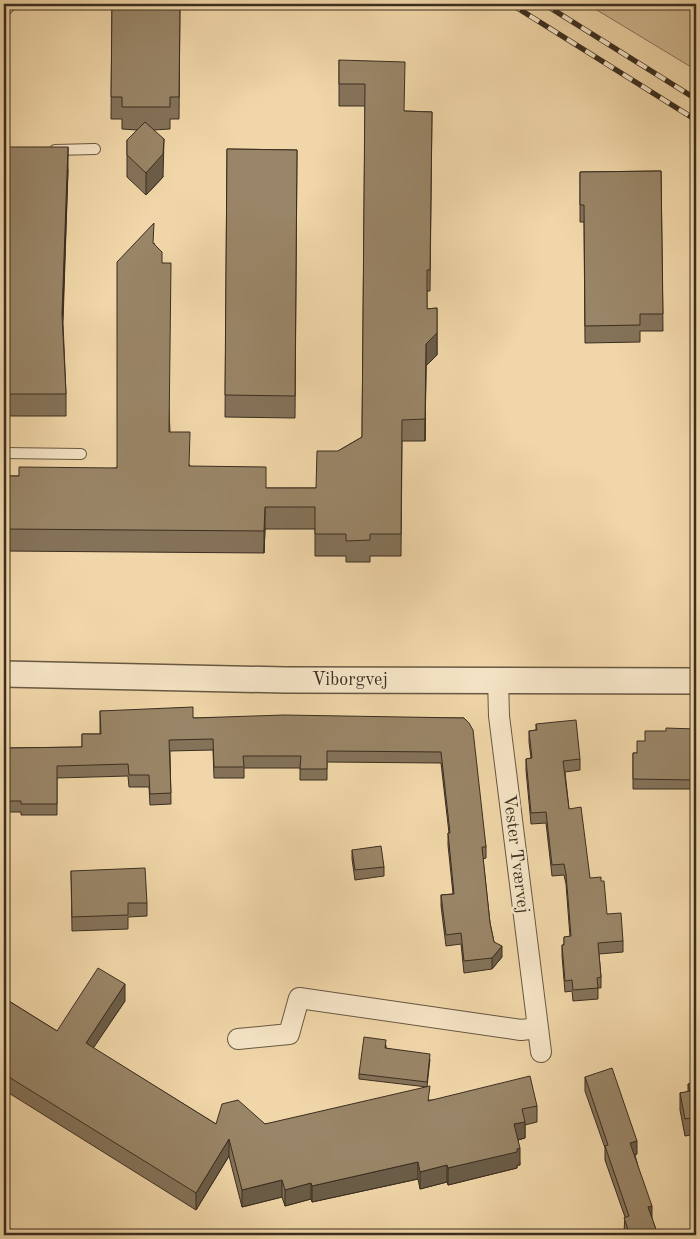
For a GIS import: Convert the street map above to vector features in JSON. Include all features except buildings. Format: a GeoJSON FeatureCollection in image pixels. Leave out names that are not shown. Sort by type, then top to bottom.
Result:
{"type":"FeatureCollection","features":[{"type":"Feature","properties":{"kind":"street","name":"Viborgvej"},"geometry":{"type":"LineString","coordinates":[[4,674],[285,680],[498,679],[696,681]]}},
{"type":"Feature","properties":{"kind":"street","name":"Vester Tværvej"},"geometry":{"type":"LineString","coordinates":[[498,679],[499,716],[541,1052]]}},
{"type":"Feature","properties":{"kind":"street"},"geometry":{"type":"LineString","coordinates":[[238,1039],[289,1034],[299,998],[521,1030],[538,1028]]}},
{"type":"Feature","properties":{"kind":"lane"},"geometry":{"type":"LineString","coordinates":[[40,151],[95,149]]}},
{"type":"Feature","properties":{"kind":"lane"},"geometry":{"type":"LineString","coordinates":[[4,453],[81,454]]}},
{"type":"Feature","properties":{"kind":"shaded area"},"geometry":{"type":"Polygon","coordinates":[[[587,4],[696,4],[696,70],[587,4]]]}},
{"type":"Feature","properties":{"kind":"waterway"},"geometry":{"type":"LineString","coordinates":[[4,1226],[11,1235]]}},
{"type":"Feature","properties":{"kind":"railway"},"geometry":{"type":"LineString","coordinates":[[511,4],[696,120]]}},
{"type":"Feature","properties":{"kind":"railway"},"geometry":{"type":"LineString","coordinates":[[544,4],[696,99]]}}]}
